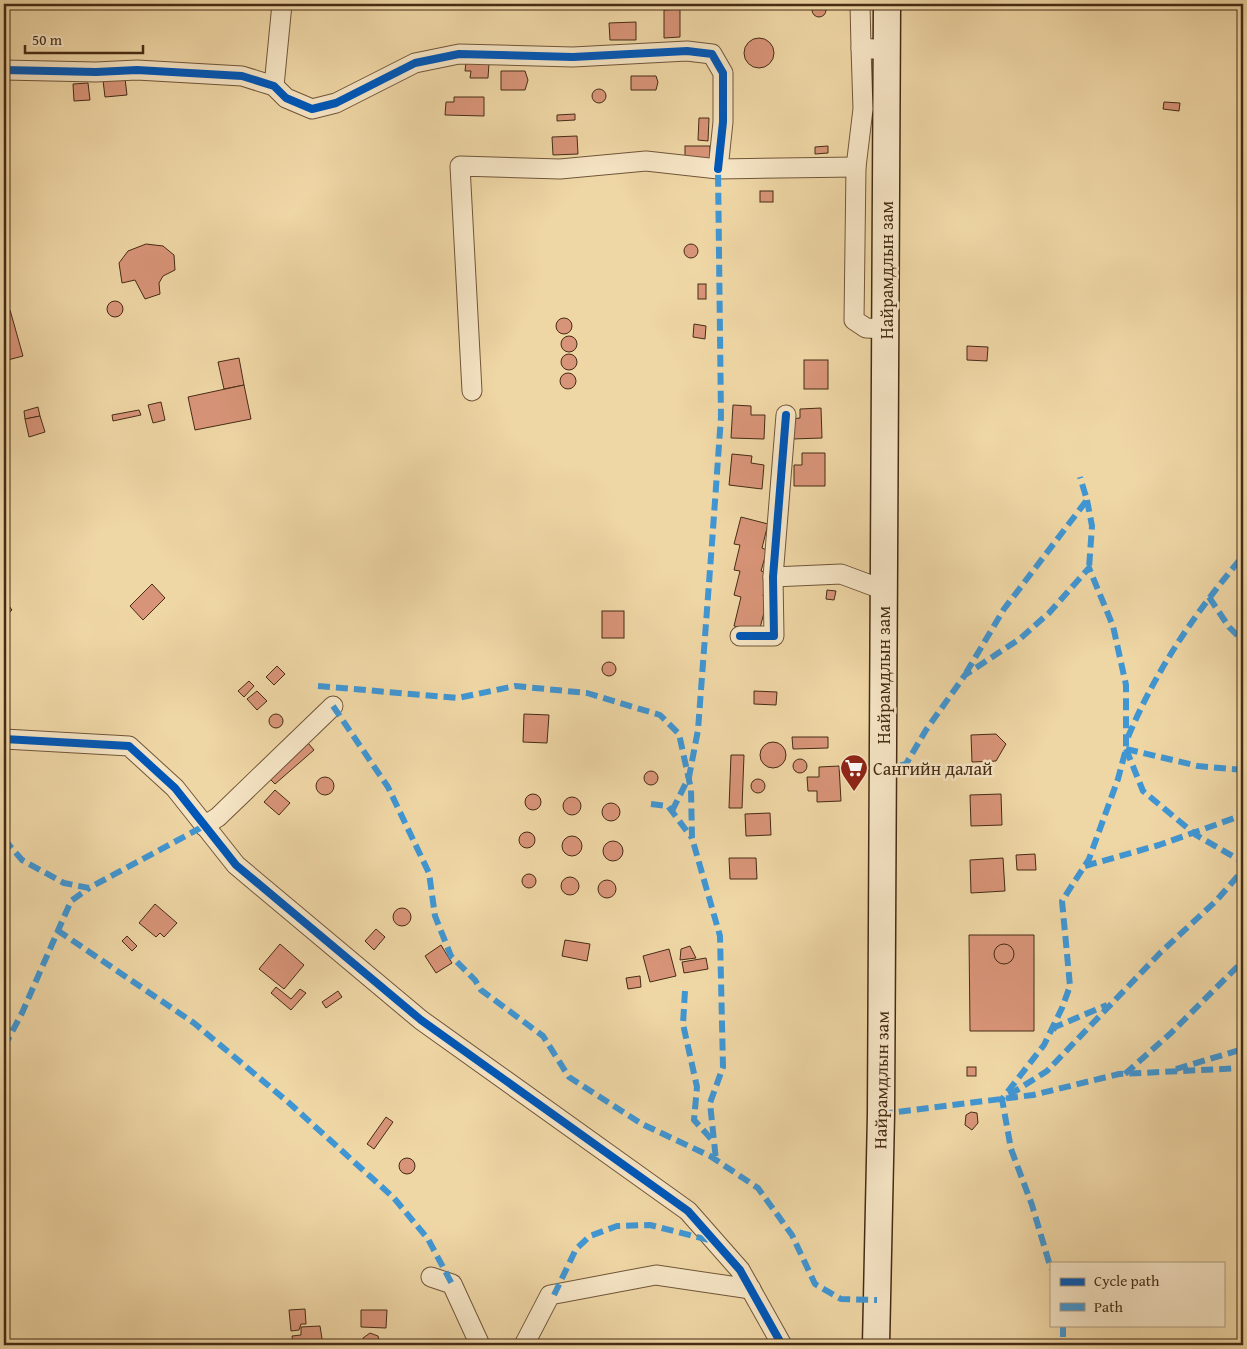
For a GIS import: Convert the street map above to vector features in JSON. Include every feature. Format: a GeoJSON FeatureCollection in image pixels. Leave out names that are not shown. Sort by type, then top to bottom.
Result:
{"type":"FeatureCollection","features":[{"type":"Feature","properties":{"kind":"main road","name":"Найрамдлын зам"},"geometry":{"type":"LineString","coordinates":[[876,1345],[881,1114],[887,4]]}},
{"type":"Feature","properties":{"kind":"street"},"geometry":{"type":"LineString","coordinates":[[274,86],[282,4]]}},
{"type":"Feature","properties":{"kind":"street"},"geometry":{"type":"LineString","coordinates":[[860,4],[863,109],[856,167],[854,320],[866,328],[886,329]]}},
{"type":"Feature","properties":{"kind":"street"},"geometry":{"type":"LineString","coordinates":[[861,48],[887,50]]}},
{"type":"Feature","properties":{"kind":"street"},"geometry":{"type":"LineString","coordinates":[[4,70],[96,72],[138,70],[242,76],[274,86],[286,98],[312,109],[336,103],[415,63],[460,54],[573,57],[688,51],[712,54],[723,73],[723,122],[718,169]]}},
{"type":"Feature","properties":{"kind":"street"},"geometry":{"type":"LineString","coordinates":[[472,391],[460,166],[560,169],[646,161],[718,169],[856,167]]}},
{"type":"Feature","properties":{"kind":"street"},"geometry":{"type":"LineString","coordinates":[[740,636],[774,636],[773,577],[786,415]]}},
{"type":"Feature","properties":{"kind":"street"},"geometry":{"type":"LineString","coordinates":[[773,577],[841,574],[884,590]]}},
{"type":"Feature","properties":{"kind":"street"},"geometry":{"type":"LineString","coordinates":[[204,826],[218,817],[333,706]]}},
{"type":"Feature","properties":{"kind":"street"},"geometry":{"type":"LineString","coordinates":[[4,740],[129,746],[175,788],[236,865],[422,1020],[688,1212],[740,1270],[782,1345]]}},
{"type":"Feature","properties":{"kind":"street"},"geometry":{"type":"LineString","coordinates":[[524,1345],[550,1295],[656,1275],[751,1289]]}},
{"type":"Feature","properties":{"kind":"street"},"geometry":{"type":"LineString","coordinates":[[431,1277],[452,1284],[480,1345]]}},
{"type":"Feature","properties":{"kind":"building"},"geometry":{"type":"Polygon","coordinates":[[[819,3],[824,5],[826,10],[824,15],[819,17],[814,15],[812,10],[814,5],[819,3]]]}},
{"type":"Feature","properties":{"kind":"building"},"geometry":{"type":"Polygon","coordinates":[[[680,9],[680,37],[664,38],[664,10],[680,9]]]}},
{"type":"Feature","properties":{"kind":"building"},"geometry":{"type":"Polygon","coordinates":[[[636,22],[636,40],[610,40],[609,23],[636,22]]]}},
{"type":"Feature","properties":{"kind":"building"},"geometry":{"type":"Polygon","coordinates":[[[759,38],[770,42],[774,53],[770,64],[759,68],[748,64],[744,53],[748,42],[759,38]]]}},
{"type":"Feature","properties":{"kind":"building"},"geometry":{"type":"Polygon","coordinates":[[[466,62],[489,63],[488,78],[470,78],[471,71],[465,71],[466,62]]]}},
{"type":"Feature","properties":{"kind":"building"},"geometry":{"type":"Polygon","coordinates":[[[124,70],[127,95],[105,97],[102,72],[124,70]]]}},
{"type":"Feature","properties":{"kind":"building"},"geometry":{"type":"Polygon","coordinates":[[[501,71],[525,71],[528,80],[525,90],[501,90],[501,71]]]}},
{"type":"Feature","properties":{"kind":"building"},"geometry":{"type":"Polygon","coordinates":[[[631,76],[656,76],[658,82],[656,90],[631,90],[631,76]]]}},
{"type":"Feature","properties":{"kind":"building"},"geometry":{"type":"Polygon","coordinates":[[[88,83],[90,100],[74,101],[73,84],[88,83]]]}},
{"type":"Feature","properties":{"kind":"building"},"geometry":{"type":"Polygon","coordinates":[[[599,89],[604,91],[606,96],[604,101],[599,103],[594,101],[592,96],[594,91],[599,89]]]}},
{"type":"Feature","properties":{"kind":"building"},"geometry":{"type":"Polygon","coordinates":[[[454,97],[484,97],[484,116],[445,115],[446,102],[454,102],[454,97]]]}},
{"type":"Feature","properties":{"kind":"building"},"geometry":{"type":"Polygon","coordinates":[[[1164,102],[1180,103],[1179,111],[1163,109],[1164,102]]]}},
{"type":"Feature","properties":{"kind":"building"},"geometry":{"type":"Polygon","coordinates":[[[575,114],[575,120],[557,121],[557,115],[575,114]]]}},
{"type":"Feature","properties":{"kind":"building"},"geometry":{"type":"Polygon","coordinates":[[[699,118],[709,118],[708,141],[698,140],[699,118]]]}},
{"type":"Feature","properties":{"kind":"building"},"geometry":{"type":"Polygon","coordinates":[[[577,136],[578,154],[553,155],[552,137],[577,136]]]}},
{"type":"Feature","properties":{"kind":"building"},"geometry":{"type":"Polygon","coordinates":[[[685,146],[710,146],[710,160],[685,160],[685,146]]]}},
{"type":"Feature","properties":{"kind":"building"},"geometry":{"type":"Polygon","coordinates":[[[828,146],[828,153],[815,154],[815,147],[828,146]]]}},
{"type":"Feature","properties":{"kind":"building"},"geometry":{"type":"Polygon","coordinates":[[[760,191],[773,191],[773,202],[760,202],[760,191]]]}},
{"type":"Feature","properties":{"kind":"building"},"geometry":{"type":"Polygon","coordinates":[[[146,244],[163,246],[174,255],[175,270],[163,276],[159,283],[160,294],[145,299],[135,280],[122,283],[119,263],[128,251],[146,244]]]}},
{"type":"Feature","properties":{"kind":"building"},"geometry":{"type":"Polygon","coordinates":[[[688,244],[694,244],[698,251],[694,258],[688,258],[684,254],[684,248],[688,244]]]}},
{"type":"Feature","properties":{"kind":"building"},"geometry":{"type":"Polygon","coordinates":[[[698,284],[706,284],[706,299],[698,299],[698,284]]]}},
{"type":"Feature","properties":{"kind":"building"},"geometry":{"type":"Polygon","coordinates":[[[115,301],[121,303],[123,309],[121,315],[115,317],[109,315],[107,309],[109,303],[115,301]]]}},
{"type":"Feature","properties":{"kind":"building"},"geometry":{"type":"Polygon","coordinates":[[[10,310],[23,356],[4,361],[4,311],[10,310]]]}},
{"type":"Feature","properties":{"kind":"building"},"geometry":{"type":"Polygon","coordinates":[[[561,318],[567,318],[572,323],[570,332],[561,334],[556,329],[556,323],[561,318]]]}},
{"type":"Feature","properties":{"kind":"building"},"geometry":{"type":"Polygon","coordinates":[[[694,324],[706,326],[705,339],[693,337],[694,324]]]}},
{"type":"Feature","properties":{"kind":"building"},"geometry":{"type":"Polygon","coordinates":[[[566,336],[572,336],[577,341],[575,350],[566,352],[561,347],[561,341],[566,336]]]}},
{"type":"Feature","properties":{"kind":"building"},"geometry":{"type":"Polygon","coordinates":[[[967,346],[988,347],[987,361],[967,360],[967,346]]]}},
{"type":"Feature","properties":{"kind":"building"},"geometry":{"type":"Polygon","coordinates":[[[566,354],[572,354],[577,359],[575,368],[566,370],[561,365],[561,359],[566,354]]]}},
{"type":"Feature","properties":{"kind":"building"},"geometry":{"type":"Polygon","coordinates":[[[239,358],[244,385],[224,389],[218,362],[239,358]]]}},
{"type":"Feature","properties":{"kind":"building"},"geometry":{"type":"Polygon","coordinates":[[[804,360],[828,360],[828,389],[804,389],[804,360]]]}},
{"type":"Feature","properties":{"kind":"building"},"geometry":{"type":"Polygon","coordinates":[[[6,368],[8,389],[4,389],[4,369],[6,368]]]}},
{"type":"Feature","properties":{"kind":"building"},"geometry":{"type":"Polygon","coordinates":[[[565,373],[571,373],[576,378],[574,387],[565,389],[560,384],[560,378],[565,373]]]}},
{"type":"Feature","properties":{"kind":"building"},"geometry":{"type":"Polygon","coordinates":[[[244,385],[251,419],[195,430],[188,397],[244,385]]]}},
{"type":"Feature","properties":{"kind":"building"},"geometry":{"type":"Polygon","coordinates":[[[161,402],[165,420],[153,423],[148,405],[161,402]]]}},
{"type":"Feature","properties":{"kind":"building"},"geometry":{"type":"Polygon","coordinates":[[[733,405],[751,406],[751,415],[765,415],[764,439],[731,438],[733,405]]]}},
{"type":"Feature","properties":{"kind":"building"},"geometry":{"type":"Polygon","coordinates":[[[38,407],[40,416],[25,419],[24,411],[38,407]]]}},
{"type":"Feature","properties":{"kind":"building"},"geometry":{"type":"Polygon","coordinates":[[[821,408],[822,438],[792,439],[791,419],[800,418],[800,409],[821,408]]]}},
{"type":"Feature","properties":{"kind":"building"},"geometry":{"type":"Polygon","coordinates":[[[139,410],[141,415],[113,421],[112,415],[139,410]]]}},
{"type":"Feature","properties":{"kind":"building"},"geometry":{"type":"Polygon","coordinates":[[[40,416],[45,432],[29,437],[25,419],[40,416]]]}},
{"type":"Feature","properties":{"kind":"building"},"geometry":{"type":"Polygon","coordinates":[[[802,453],[825,453],[825,486],[794,486],[794,465],[802,465],[802,453]]]}},
{"type":"Feature","properties":{"kind":"building"},"geometry":{"type":"Polygon","coordinates":[[[732,454],[752,456],[751,463],[764,465],[762,489],[729,485],[732,454]]]}},
{"type":"Feature","properties":{"kind":"building"},"geometry":{"type":"Polygon","coordinates":[[[741,517],[768,524],[762,548],[767,550],[761,571],[769,573],[763,596],[768,597],[759,632],[734,626],[741,597],[734,595],[740,571],[734,570],[740,545],[734,544],[741,517]]]}},
{"type":"Feature","properties":{"kind":"building"},"geometry":{"type":"Polygon","coordinates":[[[152,584],[165,598],[143,620],[130,606],[152,584]]]}},
{"type":"Feature","properties":{"kind":"building"},"geometry":{"type":"Polygon","coordinates":[[[827,590],[836,591],[834,600],[826,599],[827,590]]]}},
{"type":"Feature","properties":{"kind":"building"},"geometry":{"type":"Polygon","coordinates":[[[4,599],[12,610],[4,617],[4,599]]]}},
{"type":"Feature","properties":{"kind":"building"},"geometry":{"type":"Polygon","coordinates":[[[602,611],[624,611],[624,638],[602,638],[602,611]]]}},
{"type":"Feature","properties":{"kind":"building"},"geometry":{"type":"Polygon","coordinates":[[[609,662],[614,664],[616,669],[614,674],[609,676],[604,674],[602,669],[604,664],[609,662]]]}},
{"type":"Feature","properties":{"kind":"building"},"geometry":{"type":"Polygon","coordinates":[[[277,666],[285,674],[274,685],[266,677],[277,666]]]}},
{"type":"Feature","properties":{"kind":"building"},"geometry":{"type":"Polygon","coordinates":[[[249,681],[254,686],[244,697],[238,691],[249,681]]]}},
{"type":"Feature","properties":{"kind":"building"},"geometry":{"type":"Polygon","coordinates":[[[257,691],[267,701],[257,710],[247,699],[257,691]]]}},
{"type":"Feature","properties":{"kind":"building"},"geometry":{"type":"Polygon","coordinates":[[[754,691],[777,692],[776,705],[754,704],[754,691]]]}},
{"type":"Feature","properties":{"kind":"building"},"geometry":{"type":"Polygon","coordinates":[[[273,714],[279,714],[283,721],[279,728],[273,728],[269,724],[269,718],[273,714]]]}},
{"type":"Feature","properties":{"kind":"building"},"geometry":{"type":"Polygon","coordinates":[[[524,714],[549,715],[547,743],[523,742],[524,714]]]}},
{"type":"Feature","properties":{"kind":"building"},"geometry":{"type":"Polygon","coordinates":[[[996,734],[1006,744],[996,761],[972,762],[971,735],[996,734]]]}},
{"type":"Feature","properties":{"kind":"building"},"geometry":{"type":"Polygon","coordinates":[[[792,737],[828,737],[828,748],[793,749],[792,737]]]}},
{"type":"Feature","properties":{"kind":"building"},"geometry":{"type":"Polygon","coordinates":[[[773,742],[782,746],[786,755],[782,764],[773,768],[764,764],[760,755],[764,746],[773,742]]]}},
{"type":"Feature","properties":{"kind":"building"},"geometry":{"type":"Polygon","coordinates":[[[308,743],[314,750],[275,784],[268,777],[308,743]]]}},
{"type":"Feature","properties":{"kind":"building"},"geometry":{"type":"Polygon","coordinates":[[[731,755],[744,755],[742,808],[729,808],[731,755]]]}},
{"type":"Feature","properties":{"kind":"building"},"geometry":{"type":"Polygon","coordinates":[[[800,759],[805,761],[807,766],[805,771],[800,773],[795,771],[793,766],[795,761],[800,759]]]}},
{"type":"Feature","properties":{"kind":"building"},"geometry":{"type":"Polygon","coordinates":[[[839,766],[841,801],[817,802],[817,791],[808,791],[807,777],[819,777],[819,767],[839,766]]]}},
{"type":"Feature","properties":{"kind":"building"},"geometry":{"type":"Polygon","coordinates":[[[651,771],[656,773],[658,778],[656,783],[651,785],[646,783],[644,778],[646,773],[651,771]]]}},
{"type":"Feature","properties":{"kind":"building"},"geometry":{"type":"Polygon","coordinates":[[[321,777],[329,777],[334,782],[332,793],[321,795],[316,790],[316,782],[321,777]]]}},
{"type":"Feature","properties":{"kind":"building"},"geometry":{"type":"Polygon","coordinates":[[[758,779],[763,781],[765,786],[763,791],[758,793],[753,791],[751,786],[753,781],[758,779]]]}},
{"type":"Feature","properties":{"kind":"building"},"geometry":{"type":"Polygon","coordinates":[[[275,790],[290,803],[279,815],[264,802],[275,790]]]}},
{"type":"Feature","properties":{"kind":"building"},"geometry":{"type":"Polygon","coordinates":[[[530,794],[536,794],[541,799],[539,808],[530,810],[525,805],[525,799],[530,794]]]}},
{"type":"Feature","properties":{"kind":"building"},"geometry":{"type":"Polygon","coordinates":[[[1001,794],[1002,825],[971,826],[970,795],[1001,794]]]}},
{"type":"Feature","properties":{"kind":"building"},"geometry":{"type":"Polygon","coordinates":[[[572,797],[578,800],[581,806],[578,812],[572,815],[566,812],[563,806],[566,800],[572,797]]]}},
{"type":"Feature","properties":{"kind":"building"},"geometry":{"type":"Polygon","coordinates":[[[611,803],[617,806],[620,812],[617,818],[611,821],[605,818],[602,812],[605,806],[611,803]]]}},
{"type":"Feature","properties":{"kind":"building"},"geometry":{"type":"Polygon","coordinates":[[[770,813],[771,835],[746,836],[745,814],[770,813]]]}},
{"type":"Feature","properties":{"kind":"building"},"geometry":{"type":"Polygon","coordinates":[[[524,832],[530,832],[535,837],[533,846],[524,848],[519,843],[519,837],[524,832]]]}},
{"type":"Feature","properties":{"kind":"building"},"geometry":{"type":"Polygon","coordinates":[[[572,836],[579,839],[582,846],[579,853],[572,856],[565,853],[562,846],[565,839],[572,836]]]}},
{"type":"Feature","properties":{"kind":"building"},"geometry":{"type":"Polygon","coordinates":[[[613,841],[620,844],[623,851],[620,858],[613,861],[606,858],[603,851],[606,844],[613,841]]]}},
{"type":"Feature","properties":{"kind":"building"},"geometry":{"type":"Polygon","coordinates":[[[1035,854],[1036,870],[1017,870],[1016,855],[1035,854]]]}},
{"type":"Feature","properties":{"kind":"building"},"geometry":{"type":"Polygon","coordinates":[[[729,858],[756,858],[757,879],[730,879],[729,858]]]}},
{"type":"Feature","properties":{"kind":"building"},"geometry":{"type":"Polygon","coordinates":[[[1003,858],[1005,891],[971,893],[970,860],[1003,858]]]}},
{"type":"Feature","properties":{"kind":"building"},"geometry":{"type":"Polygon","coordinates":[[[529,874],[534,876],[536,881],[534,886],[529,888],[524,886],[522,881],[524,876],[529,874]]]}},
{"type":"Feature","properties":{"kind":"building"},"geometry":{"type":"Polygon","coordinates":[[[570,877],[576,880],[579,886],[576,892],[570,895],[564,892],[561,886],[564,880],[570,877]]]}},
{"type":"Feature","properties":{"kind":"building"},"geometry":{"type":"Polygon","coordinates":[[[607,880],[613,883],[616,889],[613,895],[607,898],[601,895],[598,889],[601,883],[607,880]]]}},
{"type":"Feature","properties":{"kind":"building"},"geometry":{"type":"Polygon","coordinates":[[[155,904],[177,923],[164,937],[160,933],[156,937],[139,923],[155,904]]]}},
{"type":"Feature","properties":{"kind":"building"},"geometry":{"type":"Polygon","coordinates":[[[402,908],[408,911],[411,917],[408,923],[402,926],[396,923],[393,917],[396,911],[402,908]]]}},
{"type":"Feature","properties":{"kind":"building"},"geometry":{"type":"Polygon","coordinates":[[[376,929],[385,937],[374,950],[365,941],[376,929]]]}},
{"type":"Feature","properties":{"kind":"building"},"geometry":{"type":"Polygon","coordinates":[[[969,935],[1034,935],[1034,1031],[970,1031],[969,935]]]}},
{"type":"Feature","properties":{"kind":"building"},"geometry":{"type":"Polygon","coordinates":[[[127,936],[137,946],[132,951],[122,941],[127,936]]]}},
{"type":"Feature","properties":{"kind":"building"},"geometry":{"type":"Polygon","coordinates":[[[565,940],[590,944],[587,961],[562,956],[565,940]]]}},
{"type":"Feature","properties":{"kind":"building"},"geometry":{"type":"Polygon","coordinates":[[[280,944],[304,965],[284,989],[259,969],[280,944]]]}},
{"type":"Feature","properties":{"kind":"building"},"geometry":{"type":"Polygon","coordinates":[[[1004,944],[1011,947],[1014,954],[1011,961],[1004,964],[997,961],[994,954],[997,947],[1004,944]]]}},
{"type":"Feature","properties":{"kind":"building"},"geometry":{"type":"Polygon","coordinates":[[[441,945],[452,963],[436,973],[425,956],[441,945]]]}},
{"type":"Feature","properties":{"kind":"building"},"geometry":{"type":"Polygon","coordinates":[[[690,946],[696,958],[680,960],[681,949],[690,946]]]}},
{"type":"Feature","properties":{"kind":"building"},"geometry":{"type":"Polygon","coordinates":[[[669,949],[676,976],[650,982],[643,956],[669,949]]]}},
{"type":"Feature","properties":{"kind":"building"},"geometry":{"type":"Polygon","coordinates":[[[706,958],[708,969],[684,973],[682,962],[706,958]]]}},
{"type":"Feature","properties":{"kind":"building"},"geometry":{"type":"Polygon","coordinates":[[[640,976],[641,987],[628,989],[626,978],[640,976]]]}},
{"type":"Feature","properties":{"kind":"building"},"geometry":{"type":"Polygon","coordinates":[[[276,987],[291,999],[300,989],[306,993],[291,1010],[271,993],[276,987]]]}},
{"type":"Feature","properties":{"kind":"building"},"geometry":{"type":"Polygon","coordinates":[[[338,991],[342,997],[326,1008],[322,1002],[338,991]]]}},
{"type":"Feature","properties":{"kind":"building"},"geometry":{"type":"Polygon","coordinates":[[[967,1067],[976,1067],[976,1076],[967,1076],[967,1067]]]}},
{"type":"Feature","properties":{"kind":"building"},"geometry":{"type":"Polygon","coordinates":[[[971,1112],[977,1113],[978,1123],[972,1130],[965,1125],[966,1115],[971,1112]]]}},
{"type":"Feature","properties":{"kind":"building"},"geometry":{"type":"Polygon","coordinates":[[[386,1117],[393,1122],[374,1149],[367,1144],[386,1117]]]}},
{"type":"Feature","properties":{"kind":"building"},"geometry":{"type":"Polygon","coordinates":[[[407,1158],[413,1160],[415,1166],[413,1172],[407,1174],[401,1172],[399,1166],[401,1160],[407,1158]]]}},
{"type":"Feature","properties":{"kind":"building"},"geometry":{"type":"Polygon","coordinates":[[[305,1309],[306,1324],[301,1324],[299,1330],[291,1331],[289,1310],[305,1309]]]}},
{"type":"Feature","properties":{"kind":"building"},"geometry":{"type":"Polygon","coordinates":[[[361,1310],[387,1310],[386,1328],[361,1327],[361,1310]]]}},
{"type":"Feature","properties":{"kind":"building"},"geometry":{"type":"Polygon","coordinates":[[[320,1326],[323,1345],[293,1345],[292,1336],[301,1335],[301,1327],[320,1326]]]}},
{"type":"Feature","properties":{"kind":"building"},"geometry":{"type":"Polygon","coordinates":[[[370,1333],[378,1336],[380,1345],[362,1345],[363,1338],[370,1333]]]}},
{"type":"Feature","properties":{"kind":"marked path"},"geometry":{"type":"LineString","coordinates":[[672,811],[689,777],[698,730],[712,543],[721,417],[718,169]]}},
{"type":"Feature","properties":{"kind":"marked path"},"geometry":{"type":"LineString","coordinates":[[966,673],[1004,609],[1087,500],[1080,477]]}},
{"type":"Feature","properties":{"kind":"marked path"},"geometry":{"type":"LineString","coordinates":[[1087,500],[1092,526],[1089,568]]}},
{"type":"Feature","properties":{"kind":"marked path"},"geometry":{"type":"LineString","coordinates":[[1128,737],[1164,664],[1193,620],[1243,556]]}},
{"type":"Feature","properties":{"kind":"marked path"},"geometry":{"type":"LineString","coordinates":[[883,770],[906,764],[926,730],[965,675],[1021,638],[1049,613],[1089,568],[1113,626],[1126,685],[1126,749],[1118,779],[1089,859],[1062,901],[1070,986],[1062,1008],[1044,1045],[1002,1099],[1011,1149],[1032,1205],[1050,1266]]}},
{"type":"Feature","properties":{"kind":"marked path"},"geometry":{"type":"LineString","coordinates":[[1209,597],[1229,627],[1243,641]]}},
{"type":"Feature","properties":{"kind":"marked path"},"geometry":{"type":"LineString","coordinates":[[318,686],[458,698],[515,686],[587,693],[660,715],[679,734],[691,789],[692,838],[720,936],[723,1067],[710,1103],[716,1160]]}},
{"type":"Feature","properties":{"kind":"marked path"},"geometry":{"type":"LineString","coordinates":[[333,706],[388,787],[429,873],[435,916],[451,956],[475,980],[481,990],[543,1036],[569,1077],[642,1124],[710,1156],[758,1188],[792,1235],[815,1284],[841,1299],[877,1300]]}},
{"type":"Feature","properties":{"kind":"marked path"},"geometry":{"type":"LineString","coordinates":[[1126,749],[1143,791],[1196,835],[1243,862]]}},
{"type":"Feature","properties":{"kind":"marked path"},"geometry":{"type":"LineString","coordinates":[[1126,749],[1198,766],[1243,770]]}},
{"type":"Feature","properties":{"kind":"marked path"},"geometry":{"type":"LineString","coordinates":[[651,804],[668,806],[692,838]]}},
{"type":"Feature","properties":{"kind":"marked path"},"geometry":{"type":"LineString","coordinates":[[1085,866],[1159,845],[1243,815]]}},
{"type":"Feature","properties":{"kind":"marked path"},"geometry":{"type":"LineString","coordinates":[[4,839],[22,860],[64,883],[89,888],[204,826]]}},
{"type":"Feature","properties":{"kind":"marked path"},"geometry":{"type":"LineString","coordinates":[[1009,1095],[1047,1071],[1161,952],[1216,901],[1243,870]]}},
{"type":"Feature","properties":{"kind":"marked path"},"geometry":{"type":"LineString","coordinates":[[4,1047],[22,1013],[71,901],[89,888]]}},
{"type":"Feature","properties":{"kind":"marked path"},"geometry":{"type":"LineString","coordinates":[[57,930],[194,1023],[288,1102],[394,1198],[428,1239],[452,1284]]}},
{"type":"Feature","properties":{"kind":"marked path"},"geometry":{"type":"LineString","coordinates":[[1125,1074],[1171,1033],[1243,961]]}},
{"type":"Feature","properties":{"kind":"marked path"},"geometry":{"type":"LineString","coordinates":[[685,991],[683,1024],[697,1087],[694,1120],[714,1142]]}},
{"type":"Feature","properties":{"kind":"marked path"},"geometry":{"type":"LineString","coordinates":[[1053,1030],[1055,1027],[1107,1005]]}},
{"type":"Feature","properties":{"kind":"marked path"},"geometry":{"type":"LineString","coordinates":[[1176,1069],[1243,1049]]}},
{"type":"Feature","properties":{"kind":"marked path"},"geometry":{"type":"LineString","coordinates":[[881,1114],[1033,1095],[1119,1074],[1243,1068]]}},
{"type":"Feature","properties":{"kind":"marked path"},"geometry":{"type":"LineString","coordinates":[[554,1295],[576,1249],[590,1236],[617,1226],[650,1225],[713,1241]]}},
{"type":"Feature","properties":{"kind":"marked path"},"geometry":{"type":"LineString","coordinates":[[1063,1326],[1063,1345]]}},
{"type":"Feature","properties":{"kind":"cycle path"},"geometry":{"type":"LineString","coordinates":[[4,70],[96,72],[137,70],[242,76],[274,86],[286,98],[312,109],[336,103],[415,63],[459,54],[573,57],[687,51],[712,54],[723,73],[723,122],[718,169]]}},
{"type":"Feature","properties":{"kind":"cycle path"},"geometry":{"type":"LineString","coordinates":[[740,636],[774,636],[773,577],[786,415]]}},
{"type":"Feature","properties":{"kind":"cycle path"},"geometry":{"type":"LineString","coordinates":[[4,739],[129,746],[175,788],[236,865],[421,1020],[688,1211],[740,1270],[782,1345]]}},
{"type":"Feature","properties":{"kind":"place","name":"Сангийн далай"},"geometry":{"type":"Point","coordinates":[854,792]}}]}
